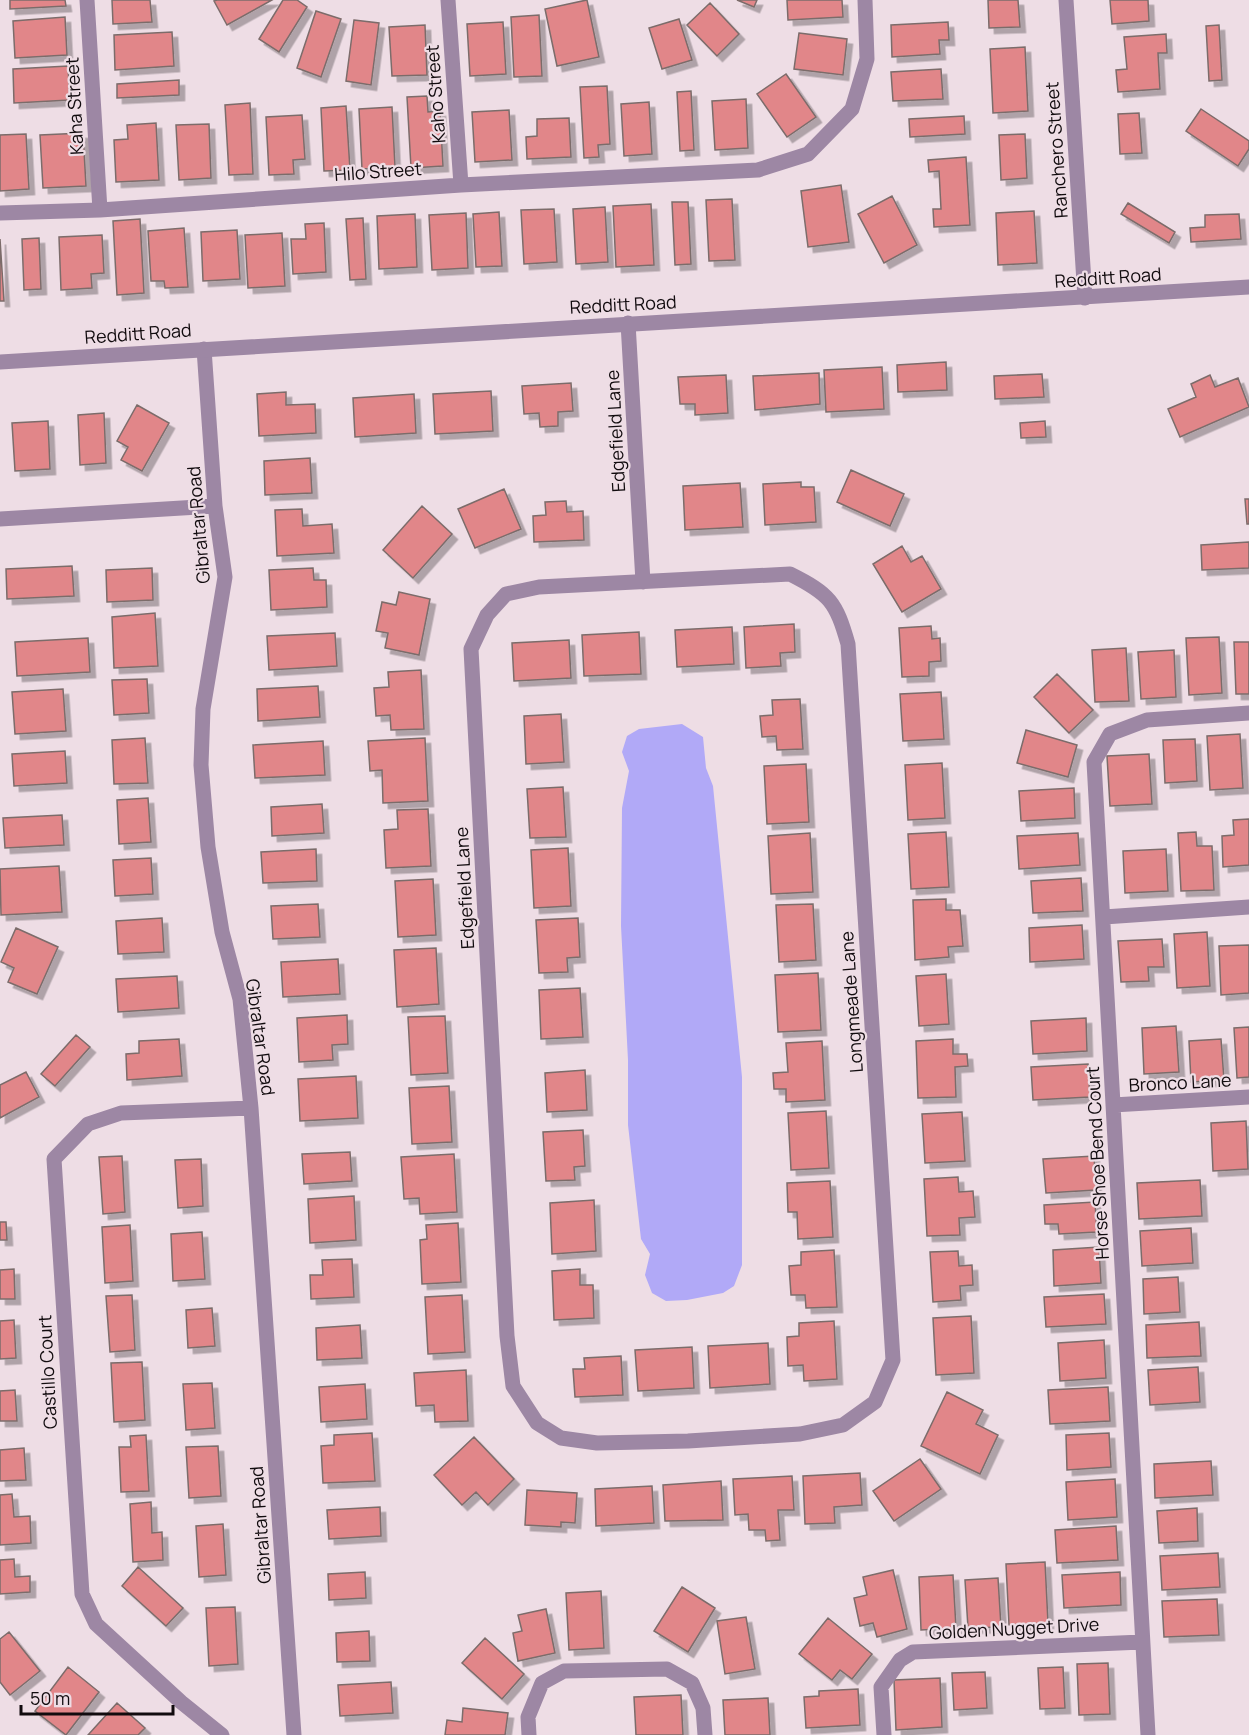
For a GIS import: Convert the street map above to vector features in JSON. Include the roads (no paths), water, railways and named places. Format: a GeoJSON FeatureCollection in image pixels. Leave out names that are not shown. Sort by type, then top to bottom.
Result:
{"type":"FeatureCollection","features":[{"type":"Feature","properties":{"kind":"street","name":"Kaha Street"},"geometry":{"type":"LineString","coordinates":[[87,0],[100,210]]}},
{"type":"Feature","properties":{"kind":"street","name":"Kaho Street"},"geometry":{"type":"LineString","coordinates":[[448,0],[461,185]]}},
{"type":"Feature","properties":{"kind":"street","name":"Hilo Street"},"geometry":{"type":"LineString","coordinates":[[0,213],[100,210],[461,185],[758,170],[808,154],[852,109],[867,59],[865,0]]}},
{"type":"Feature","properties":{"kind":"street","name":"Ranchero Street"},"geometry":{"type":"LineString","coordinates":[[1066,0],[1085,298]]}},
{"type":"Feature","properties":{"kind":"street","name":"Redditt Road"},"geometry":{"type":"LineString","coordinates":[[0,362],[1249,287]]}},
{"type":"Feature","properties":{"kind":"street","name":"Edgefield Lane"},"geometry":{"type":"LineString","coordinates":[[628,323],[644,582],[539,587],[506,594],[487,615],[471,649],[507,1336],[513,1386],[537,1424],[561,1438],[597,1443],[688,1441]]}},
{"type":"Feature","properties":{"kind":"street","name":"Gibraltar Road"},"geometry":{"type":"LineString","coordinates":[[204,349],[215,506],[225,577],[203,709],[201,765],[208,847],[222,932],[240,999],[251,1108],[294,1735]]}},
{"type":"Feature","properties":{"kind":"street"},"geometry":{"type":"LineString","coordinates":[[0,519],[215,506]]}},
{"type":"Feature","properties":{"kind":"street","name":"Longmeade Lane"},"geometry":{"type":"LineString","coordinates":[[644,582],[790,574],[817,588],[839,612],[848,644],[893,1360],[875,1402],[843,1425],[800,1434],[688,1441]]}},
{"type":"Feature","properties":{"kind":"street","name":"Horse Shoe Bend Court"},"geometry":{"type":"LineString","coordinates":[[1148,1735],[1094,762],[1110,734],[1147,720],[1249,713]]}},
{"type":"Feature","properties":{"kind":"street"},"geometry":{"type":"LineString","coordinates":[[1104,917],[1249,907]]}},
{"type":"Feature","properties":{"kind":"street","name":"Bronco Lane"},"geometry":{"type":"LineString","coordinates":[[1113,1105],[1249,1097]]}},
{"type":"Feature","properties":{"kind":"street","name":"Castillo Court"},"geometry":{"type":"LineString","coordinates":[[222,1735],[181,1702],[96,1624],[82,1594],[54,1159],[88,1124],[121,1113],[251,1108]]}},
{"type":"Feature","properties":{"kind":"street","name":"Golden Nugget Drive"},"geometry":{"type":"LineString","coordinates":[[884,1735],[881,1687],[900,1660],[913,1652],[1142,1642]]}},
{"type":"Feature","properties":{"kind":"street"},"geometry":{"type":"LineString","coordinates":[[528,1735],[528,1717],[542,1683],[564,1671],[667,1669],[692,1683],[704,1708],[705,1735]]}}]}
